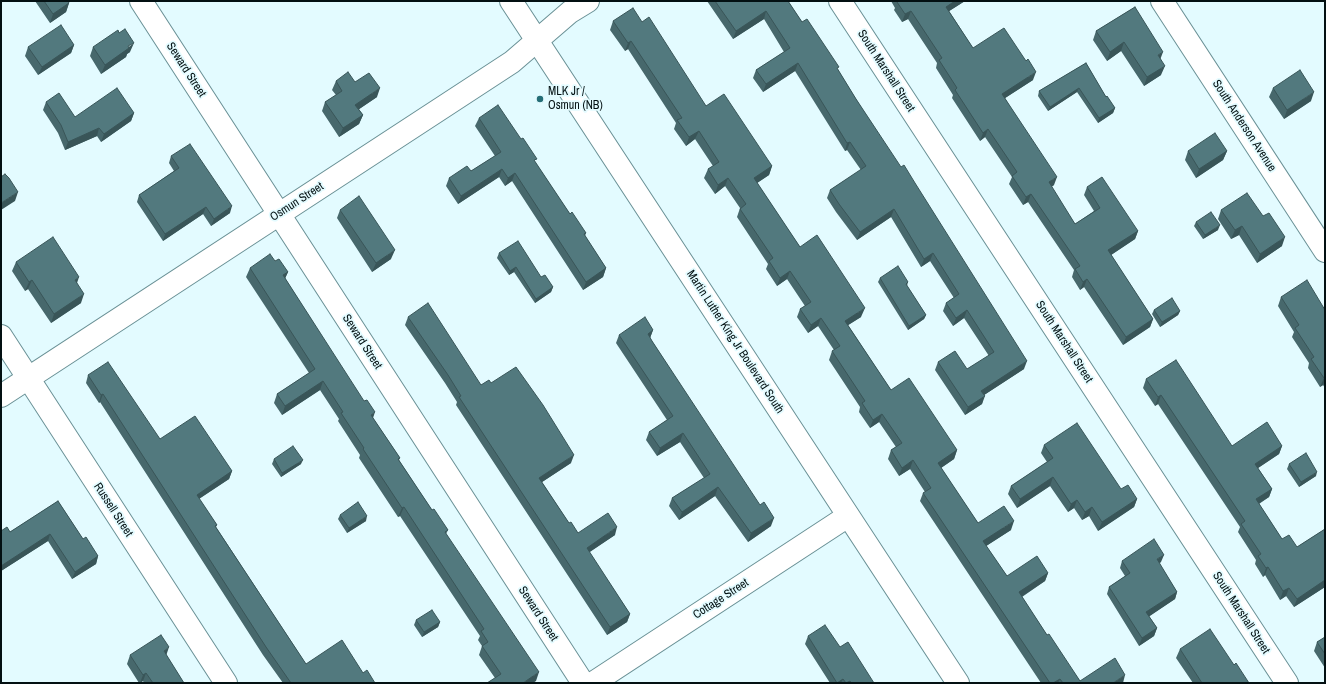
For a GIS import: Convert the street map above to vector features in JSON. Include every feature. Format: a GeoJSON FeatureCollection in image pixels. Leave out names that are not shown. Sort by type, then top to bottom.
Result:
{"type":"FeatureCollection","features":[{"type":"Feature","properties":{"kind":"street","name":"Seward Street"},"geometry":{"type":"LineString","coordinates":[[141,1],[583,683]]}},
{"type":"Feature","properties":{"kind":"street","name":"Martin Luther King Jr Boulevard South"},"geometry":{"type":"LineString","coordinates":[[511,1],[538,40],[958,683]]}},
{"type":"Feature","properties":{"kind":"street","name":"Osmun Street"},"geometry":{"type":"LineString","coordinates":[[1,396],[512,62],[570,12],[588,1]]}},
{"type":"Feature","properties":{"kind":"street","name":"South Marshall Street"},"geometry":{"type":"LineString","coordinates":[[840,1],[1287,683]]}},
{"type":"Feature","properties":{"kind":"street","name":"South Anderson Avenue"},"geometry":{"type":"LineString","coordinates":[[1162,1],[1325,251]]}},
{"type":"Feature","properties":{"kind":"street","name":"Russell Street"},"geometry":{"type":"LineString","coordinates":[[1,336],[226,683]]}},
{"type":"Feature","properties":{"kind":"street","name":"Cottage Street"},"geometry":{"type":"LineString","coordinates":[[592,683],[848,516]]}},
{"type":"Feature","properties":{"kind":"building"},"geometry":{"type":"Polygon","coordinates":[[[44,1],[68,1],[69,3],[53,14],[44,1]]]}},
{"type":"Feature","properties":{"kind":"building"},"geometry":{"type":"Polygon","coordinates":[[[715,1],[788,1],[802,22],[807,19],[839,67],[837,68],[856,99],[901,167],[904,165],[1027,361],[981,391],[985,396],[968,407],[938,362],[955,351],[967,369],[994,352],[967,310],[956,318],[946,303],[959,294],[933,253],[924,259],[894,209],[860,232],[830,190],[866,166],[850,142],[847,143],[798,63],[766,84],[756,70],[790,48],[766,11],[736,31],[715,1]]]}},
{"type":"Feature","properties":{"kind":"building"},"geometry":{"type":"Polygon","coordinates":[[[955,1],[946,7],[973,48],[1004,28],[1026,61],[1028,59],[1036,72],[1002,94],[1057,177],[1049,182],[1075,224],[1100,208],[1087,187],[1102,177],[1138,231],[1108,250],[1153,319],[1126,337],[1087,279],[1083,282],[1075,269],[1080,266],[1031,194],[1026,197],[1012,176],[1017,172],[988,129],[983,133],[955,90],[957,88],[939,60],[942,58],[911,11],[905,14],[897,2],[955,1]]]}},
{"type":"Feature","properties":{"kind":"building"},"geometry":{"type":"Polygon","coordinates":[[[1135,7],[1163,52],[1158,55],[1165,66],[1147,77],[1124,42],[1110,52],[1096,31],[1135,7]]]}},
{"type":"Feature","properties":{"kind":"building"},"geometry":{"type":"Polygon","coordinates":[[[633,8],[642,22],[649,17],[706,106],[724,94],[772,166],[754,178],[800,247],[817,235],[865,308],[845,321],[891,390],[909,378],[957,450],[938,463],[978,523],[1004,506],[1014,521],[983,541],[1007,576],[1037,556],[1048,573],[1019,592],[1047,635],[1049,634],[1080,681],[1115,658],[1125,675],[1113,683],[1063,683],[1060,679],[1050,683],[923,493],[931,488],[913,460],[902,468],[891,450],[902,443],[882,414],[873,420],[862,403],[865,401],[832,351],[840,346],[821,318],[811,325],[800,309],[811,302],[790,271],[780,278],[769,261],[773,258],[740,209],[746,204],[728,178],[718,185],[708,169],[719,162],[699,131],[689,137],[677,120],[682,118],[631,41],[628,43],[613,21],[633,8]]]}},
{"type":"Feature","properties":{"kind":"building"},"geometry":{"type":"Polygon","coordinates":[[[61,25],[74,45],[42,67],[28,47],[61,25]]]}},
{"type":"Feature","properties":{"kind":"building"},"geometry":{"type":"Polygon","coordinates":[[[125,29],[134,43],[128,46],[129,48],[105,65],[93,47],[118,30],[119,33],[125,29]]]}},
{"type":"Feature","properties":{"kind":"building"},"geometry":{"type":"Polygon","coordinates":[[[1086,63],[1106,97],[1107,96],[1115,108],[1099,118],[1079,88],[1050,107],[1039,91],[1086,63]]]}},
{"type":"Feature","properties":{"kind":"building"},"geometry":{"type":"Polygon","coordinates":[[[1300,70],[1314,92],[1287,110],[1273,88],[1300,70]]]}},
{"type":"Feature","properties":{"kind":"building"},"geometry":{"type":"Polygon","coordinates":[[[348,72],[355,82],[369,73],[380,88],[355,105],[363,115],[343,128],[325,102],[342,91],[336,81],[348,72]]]}},
{"type":"Feature","properties":{"kind":"building"},"geometry":{"type":"Polygon","coordinates":[[[117,88],[134,113],[104,134],[99,128],[68,142],[61,125],[46,102],[59,93],[75,117],[117,88]]]}},
{"type":"Feature","properties":{"kind":"building"},"geometry":{"type":"Polygon","coordinates":[[[498,105],[521,139],[523,138],[537,159],[534,160],[570,214],[572,212],[586,233],[584,234],[606,268],[586,282],[515,173],[508,178],[502,169],[461,196],[449,178],[467,166],[471,171],[501,152],[479,118],[498,105]]]}},
{"type":"Feature","properties":{"kind":"building"},"geometry":{"type":"Polygon","coordinates":[[[1215,133],[1227,151],[1199,169],[1188,151],[1215,133]]]}},
{"type":"Feature","properties":{"kind":"building"},"geometry":{"type":"Polygon","coordinates":[[[190,144],[232,206],[214,219],[206,207],[165,234],[139,195],[179,168],[171,156],[190,144]]]}},
{"type":"Feature","properties":{"kind":"building"},"geometry":{"type":"Polygon","coordinates":[[[5,174],[18,192],[1,203],[1,177],[5,174]]]}},
{"type":"Feature","properties":{"kind":"building"},"geometry":{"type":"Polygon","coordinates":[[[1247,193],[1263,216],[1269,213],[1285,237],[1260,254],[1242,226],[1235,230],[1221,210],[1247,193]]]}},
{"type":"Feature","properties":{"kind":"building"},"geometry":{"type":"Polygon","coordinates":[[[359,196],[395,250],[376,263],[340,210],[359,196]]]}},
{"type":"Feature","properties":{"kind":"building"},"geometry":{"type":"Polygon","coordinates":[[[1211,212],[1220,225],[1205,235],[1196,222],[1211,212]]]}},
{"type":"Feature","properties":{"kind":"building"},"geometry":{"type":"Polygon","coordinates":[[[53,237],[79,277],[75,280],[84,294],[54,314],[32,280],[29,282],[16,262],[53,237]]]}},
{"type":"Feature","properties":{"kind":"building"},"geometry":{"type":"Polygon","coordinates":[[[518,241],[541,277],[545,275],[553,287],[536,299],[516,267],[510,271],[499,253],[518,241]]]}},
{"type":"Feature","properties":{"kind":"building"},"geometry":{"type":"Polygon","coordinates":[[[270,254],[275,261],[279,259],[288,272],[283,275],[364,401],[367,400],[375,412],[371,415],[400,458],[398,459],[432,510],[434,509],[448,530],[445,532],[539,672],[523,683],[487,683],[501,674],[482,646],[488,642],[481,631],[484,629],[404,507],[402,508],[363,449],[364,448],[341,413],[343,412],[323,381],[285,406],[277,394],[315,369],[250,268],[270,254]]]}},
{"type":"Feature","properties":{"kind":"building"},"geometry":{"type":"Polygon","coordinates":[[[898,266],[908,282],[906,284],[926,315],[909,326],[880,278],[898,266]]]}},
{"type":"Feature","properties":{"kind":"building"},"geometry":{"type":"Polygon","coordinates":[[[1307,280],[1325,310],[1325,378],[1311,359],[1314,357],[1295,328],[1299,325],[1281,297],[1307,280]]]}},
{"type":"Feature","properties":{"kind":"building"},"geometry":{"type":"Polygon","coordinates":[[[1172,298],[1180,311],[1162,322],[1154,310],[1172,298]]]}},
{"type":"Feature","properties":{"kind":"building"},"geometry":{"type":"Polygon","coordinates":[[[428,303],[481,385],[489,380],[491,383],[516,367],[543,405],[574,455],[539,478],[569,523],[571,522],[578,533],[608,513],[617,527],[587,548],[630,614],[610,627],[459,397],[461,396],[448,375],[408,317],[428,303]]]}},
{"type":"Feature","properties":{"kind":"building"},"geometry":{"type":"Polygon","coordinates":[[[645,317],[653,330],[648,334],[652,341],[760,505],[764,502],[774,518],[751,533],[718,487],[682,512],[672,498],[710,474],[683,433],[660,448],[649,432],[673,416],[619,335],[645,317]]]}},
{"type":"Feature","properties":{"kind":"building"},"geometry":{"type":"Polygon","coordinates":[[[1176,360],[1232,446],[1267,422],[1282,446],[1255,464],[1272,489],[1256,499],[1282,539],[1289,535],[1297,547],[1325,529],[1325,580],[1297,599],[1289,588],[1283,591],[1268,567],[1266,568],[1258,556],[1261,554],[1241,524],[1245,521],[1161,395],[1158,397],[1146,379],[1176,360]]]}},
{"type":"Feature","properties":{"kind":"building"},"geometry":{"type":"Polygon","coordinates":[[[108,362],[160,439],[195,416],[232,471],[197,495],[217,525],[215,526],[306,664],[342,640],[363,673],[367,670],[375,683],[291,683],[266,647],[103,394],[101,395],[88,375],[108,362]]]}},
{"type":"Feature","properties":{"kind":"building"},"geometry":{"type":"Polygon","coordinates":[[[1077,423],[1121,489],[1128,485],[1137,499],[1102,522],[1092,507],[1085,512],[1077,500],[1071,504],[1053,477],[1020,499],[1011,486],[1053,458],[1044,445],[1077,423]]]}},
{"type":"Feature","properties":{"kind":"building"},"geometry":{"type":"Polygon","coordinates":[[[293,446],[303,460],[282,473],[274,459],[293,446]]]}},
{"type":"Feature","properties":{"kind":"building"},"geometry":{"type":"Polygon","coordinates":[[[1306,453],[1317,472],[1301,482],[1289,464],[1306,453]]]}},
{"type":"Feature","properties":{"kind":"building"},"geometry":{"type":"Polygon","coordinates":[[[58,501],[83,539],[86,537],[98,556],[75,572],[50,534],[1,566],[1,531],[7,527],[10,532],[58,501]]]}},
{"type":"Feature","properties":{"kind":"building"},"geometry":{"type":"Polygon","coordinates":[[[358,502],[367,516],[349,528],[340,515],[358,502]]]}},
{"type":"Feature","properties":{"kind":"building"},"geometry":{"type":"Polygon","coordinates":[[[1154,539],[1164,555],[1157,559],[1177,592],[1146,612],[1157,628],[1142,638],[1109,587],[1130,573],[1122,561],[1154,539]]]}},
{"type":"Feature","properties":{"kind":"building"},"geometry":{"type":"Polygon","coordinates":[[[432,610],[440,622],[424,632],[416,620],[432,610]]]}},
{"type":"Feature","properties":{"kind":"building"},"geometry":{"type":"Polygon","coordinates":[[[825,625],[840,647],[848,642],[874,683],[851,683],[850,681],[846,683],[843,679],[837,683],[808,636],[825,625]]]}},
{"type":"Feature","properties":{"kind":"building"},"geometry":{"type":"Polygon","coordinates":[[[1210,629],[1234,665],[1236,663],[1249,683],[1202,683],[1180,649],[1210,629]]]}},
{"type":"Feature","properties":{"kind":"building"},"geometry":{"type":"Polygon","coordinates":[[[161,635],[169,647],[164,651],[184,683],[153,683],[146,673],[143,675],[130,655],[161,635]]]}},
{"type":"Feature","properties":{"kind":"building"},"geometry":{"type":"Polygon","coordinates":[[[1325,637],[1325,654],[1317,642],[1325,637]]]}},
{"type":"Feature","properties":{"kind":"place","name":"MLK Jr / Osmun (NB)"},"geometry":{"type":"Point","coordinates":[540,99]}}]}
